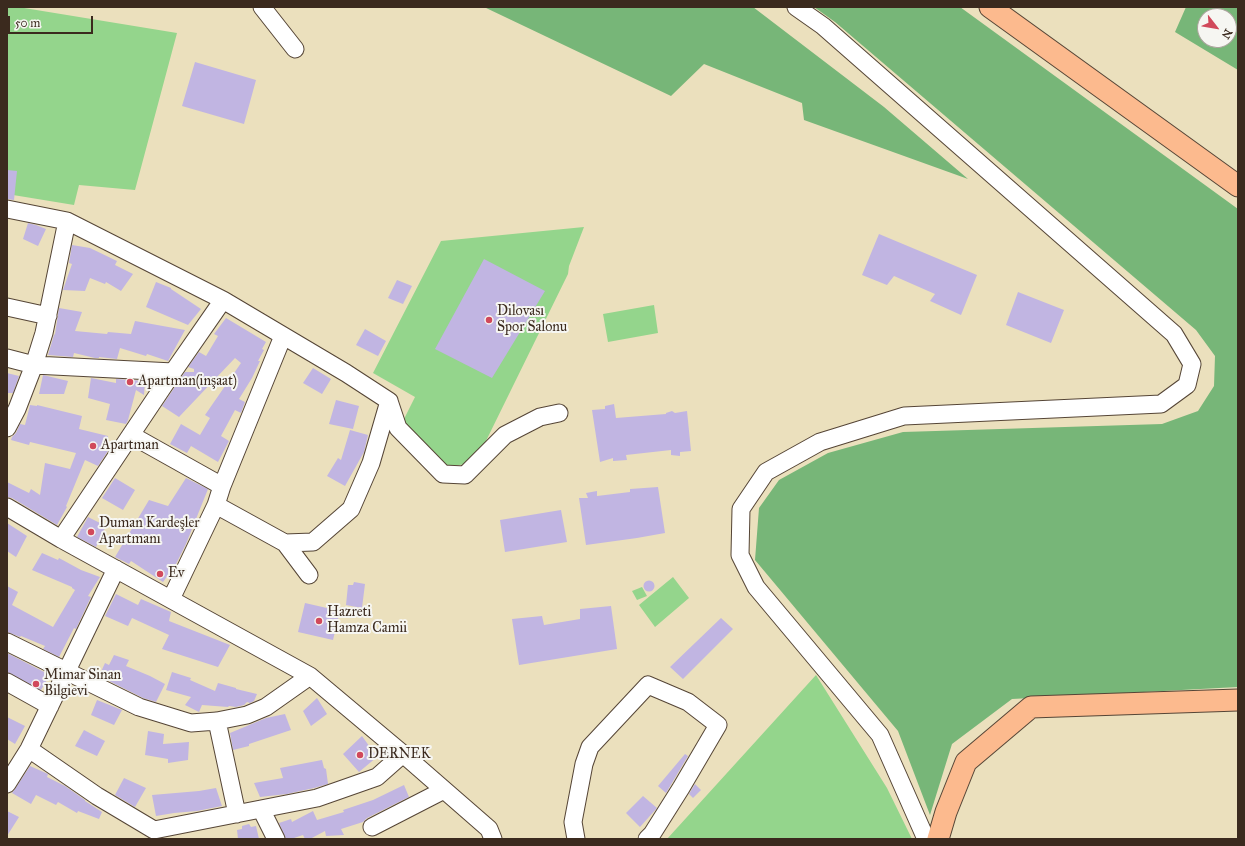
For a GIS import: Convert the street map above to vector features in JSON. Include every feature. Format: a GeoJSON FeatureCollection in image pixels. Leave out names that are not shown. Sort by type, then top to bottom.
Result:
{"type":"FeatureCollection","features":[{"type":"Feature","properties":{"kind":"main road"},"geometry":{"type":"LineString","coordinates":[[990,7],[1238,186]]}},
{"type":"Feature","properties":{"kind":"main road"},"geometry":{"type":"LineString","coordinates":[[938,839],[946,812],[966,762],[1031,707],[1238,700]]}},
{"type":"Feature","properties":{"kind":"street"},"geometry":{"type":"LineString","coordinates":[[262,7],[295,49]]}},
{"type":"Feature","properties":{"kind":"street"},"geometry":{"type":"LineString","coordinates":[[796,7],[823,26],[1174,334],[1192,364],[1187,385],[1161,404],[904,416],[820,442],[766,472],[740,509],[740,555],[756,587],[880,735],[926,839]]}},
{"type":"Feature","properties":{"kind":"street"},"geometry":{"type":"LineString","coordinates":[[7,208],[67,220],[223,300],[346,373],[389,401],[398,428],[444,474],[465,475],[505,435],[540,417],[559,413]]}},
{"type":"Feature","properties":{"kind":"street"},"geometry":{"type":"LineString","coordinates":[[7,428],[17,409],[34,365],[48,316],[67,220]]}},
{"type":"Feature","properties":{"kind":"street"},"geometry":{"type":"LineString","coordinates":[[61,539],[223,300]]}},
{"type":"Feature","properties":{"kind":"street"},"geometry":{"type":"LineString","coordinates":[[7,307],[48,316]]}},
{"type":"Feature","properties":{"kind":"street"},"geometry":{"type":"LineString","coordinates":[[171,599],[216,505],[222,486],[283,336]]}},
{"type":"Feature","properties":{"kind":"street"},"geometry":{"type":"LineString","coordinates":[[7,358],[34,365],[173,372]]}},
{"type":"Feature","properties":{"kind":"street"},"geometry":{"type":"LineString","coordinates":[[285,543],[312,542],[350,509],[371,463],[389,401]]}},
{"type":"Feature","properties":{"kind":"street"},"geometry":{"type":"LineString","coordinates":[[131,435],[222,486]]}},
{"type":"Feature","properties":{"kind":"street"},"geometry":{"type":"LineString","coordinates":[[216,505],[285,543],[309,575]]}},
{"type":"Feature","properties":{"kind":"street"},"geometry":{"type":"LineString","coordinates":[[8,509],[310,676],[489,829],[492,839]]}},
{"type":"Feature","properties":{"kind":"street"},"geometry":{"type":"LineString","coordinates":[[7,784],[29,749],[116,569]]}},
{"type":"Feature","properties":{"kind":"street"},"geometry":{"type":"LineString","coordinates":[[7,642],[138,707],[191,723],[217,721],[247,715],[266,707],[310,676]]}},
{"type":"Feature","properties":{"kind":"street"},"geometry":{"type":"LineString","coordinates":[[7,682],[50,706]]}},
{"type":"Feature","properties":{"kind":"street"},"geometry":{"type":"LineString","coordinates":[[576,839],[573,822],[584,764],[590,747],[648,685],[688,702],[718,725],[681,788],[652,834],[647,839]]}},
{"type":"Feature","properties":{"kind":"street"},"geometry":{"type":"LineString","coordinates":[[217,721],[237,814]]}},
{"type":"Feature","properties":{"kind":"street"},"geometry":{"type":"LineString","coordinates":[[29,749],[97,796],[161,834],[237,814],[317,798],[377,777],[403,754]]}},
{"type":"Feature","properties":{"kind":"street"},"geometry":{"type":"LineString","coordinates":[[372,827],[444,790]]}},
{"type":"Feature","properties":{"kind":"street"},"geometry":{"type":"LineString","coordinates":[[262,809],[276,839]]}},
{"type":"Feature","properties":{"kind":"green space"},"geometry":{"type":"Polygon","coordinates":[[[7,7],[18,7],[177,33],[135,190],[79,185],[74,205],[7,194],[7,7]]]}},
{"type":"Feature","properties":{"kind":"green space"},"geometry":{"type":"Polygon","coordinates":[[[484,7],[753,7],[884,107],[968,179],[804,120],[802,103],[704,64],[671,96],[484,7]]]}},
{"type":"Feature","properties":{"kind":"green space"},"geometry":{"type":"Polygon","coordinates":[[[814,7],[960,7],[1238,209],[1238,687],[1012,699],[952,744],[930,815],[898,731],[755,560],[759,508],[779,480],[828,453],[903,432],[1162,424],[1198,411],[1214,386],[1215,356],[1196,330],[835,22],[814,7]]]}},
{"type":"Feature","properties":{"kind":"green space"},"geometry":{"type":"Polygon","coordinates":[[[1186,7],[1238,7],[1238,70],[1202,48],[1237,48],[1237,8],[1197,8],[1197,45],[1175,32],[1186,7]]]}},
{"type":"Feature","properties":{"kind":"green space"},"geometry":{"type":"Polygon","coordinates":[[[584,227],[569,266],[568,274],[483,447],[476,452],[466,464],[446,467],[403,421],[415,397],[373,373],[441,241],[584,227]]]}},
{"type":"Feature","properties":{"kind":"green space"},"geometry":{"type":"Polygon","coordinates":[[[654,305],[658,333],[608,342],[603,314],[654,305]]]}},
{"type":"Feature","properties":{"kind":"green space"},"geometry":{"type":"Polygon","coordinates":[[[673,577],[689,598],[655,627],[639,605],[673,577]]]}},
{"type":"Feature","properties":{"kind":"green space"},"geometry":{"type":"Polygon","coordinates":[[[642,587],[647,596],[637,600],[632,591],[642,587]]]}},
{"type":"Feature","properties":{"kind":"green space"},"geometry":{"type":"Polygon","coordinates":[[[816,675],[887,788],[912,839],[667,839],[816,675]]]}},
{"type":"Feature","properties":{"kind":"building"},"geometry":{"type":"Polygon","coordinates":[[[195,62],[256,80],[244,124],[182,106],[195,62]]]}},
{"type":"Feature","properties":{"kind":"building"},"geometry":{"type":"Polygon","coordinates":[[[7,170],[17,171],[14,200],[7,199],[7,170]]]}},
{"type":"Feature","properties":{"kind":"building"},"geometry":{"type":"Polygon","coordinates":[[[28,223],[46,229],[38,246],[23,239],[28,223]]]}},
{"type":"Feature","properties":{"kind":"building"},"geometry":{"type":"Polygon","coordinates":[[[879,234],[977,275],[961,315],[930,301],[935,294],[894,276],[887,285],[862,275],[879,234]]]}},
{"type":"Feature","properties":{"kind":"building"},"geometry":{"type":"Polygon","coordinates":[[[72,245],[90,248],[117,261],[115,265],[133,274],[121,291],[106,282],[105,284],[90,278],[85,291],[63,290],[72,264],[69,263],[72,245]]]}},
{"type":"Feature","properties":{"kind":"building","name":"Dilovası Spor Salonu"},"geometry":{"type":"Polygon","coordinates":[[[484,259],[545,291],[492,378],[435,349],[484,259]]]}},
{"type":"Feature","properties":{"kind":"building"},"geometry":{"type":"Polygon","coordinates":[[[397,280],[412,286],[403,304],[388,298],[397,280]]]}},
{"type":"Feature","properties":{"kind":"building"},"geometry":{"type":"Polygon","coordinates":[[[156,282],[171,288],[201,309],[188,325],[146,307],[156,282]]]}},
{"type":"Feature","properties":{"kind":"building"},"geometry":{"type":"Polygon","coordinates":[[[1018,292],[1064,310],[1051,343],[1006,325],[1018,292]]]}},
{"type":"Feature","properties":{"kind":"building"},"geometry":{"type":"Polygon","coordinates":[[[59,308],[82,312],[75,331],[107,334],[108,332],[131,334],[135,321],[185,330],[168,361],[147,354],[146,356],[120,348],[117,359],[95,358],[74,353],[73,357],[48,355],[55,334],[59,308]]]}},
{"type":"Feature","properties":{"kind":"building"},"geometry":{"type":"Polygon","coordinates":[[[226,318],[266,342],[262,349],[264,350],[258,361],[260,361],[252,378],[239,399],[245,402],[241,413],[235,410],[221,436],[229,441],[218,462],[191,446],[187,453],[170,444],[181,424],[200,435],[210,418],[205,415],[241,363],[235,358],[179,417],[162,406],[185,372],[194,372],[194,369],[188,367],[199,352],[206,356],[218,336],[214,334],[226,318]]]}},
{"type":"Feature","properties":{"kind":"building"},"geometry":{"type":"Polygon","coordinates":[[[365,329],[386,341],[378,356],[356,345],[365,329]]]}},
{"type":"Feature","properties":{"kind":"building"},"geometry":{"type":"Polygon","coordinates":[[[313,368],[331,379],[322,394],[303,383],[313,368]]]}},
{"type":"Feature","properties":{"kind":"building"},"geometry":{"type":"Polygon","coordinates":[[[7,373],[19,376],[13,393],[7,393],[7,373]]]}},
{"type":"Feature","properties":{"kind":"building"},"geometry":{"type":"Polygon","coordinates":[[[43,375],[68,381],[64,394],[39,394],[43,375]]]}},
{"type":"Feature","properties":{"kind":"building"},"geometry":{"type":"Polygon","coordinates":[[[91,378],[116,383],[116,379],[145,381],[144,395],[136,390],[126,424],[106,420],[110,404],[88,398],[91,378]]]}},
{"type":"Feature","properties":{"kind":"building"},"geometry":{"type":"Polygon","coordinates":[[[336,400],[359,406],[353,429],[329,424],[336,400]]]}},
{"type":"Feature","properties":{"kind":"building"},"geometry":{"type":"Polygon","coordinates":[[[614,404],[616,418],[666,414],[672,411],[675,413],[687,411],[691,451],[680,452],[680,456],[671,455],[671,450],[626,455],[627,460],[613,461],[613,458],[600,462],[592,410],[605,409],[605,406],[614,404]]]}},
{"type":"Feature","properties":{"kind":"building"},"geometry":{"type":"Polygon","coordinates":[[[30,405],[37,405],[82,416],[79,429],[108,436],[108,451],[98,466],[85,460],[66,506],[67,507],[57,525],[12,498],[7,497],[7,482],[29,493],[31,489],[40,495],[45,463],[70,469],[76,453],[30,442],[29,445],[11,440],[20,424],[25,425],[30,405]]]}},
{"type":"Feature","properties":{"kind":"building"},"geometry":{"type":"Polygon","coordinates":[[[350,430],[368,435],[364,452],[345,486],[327,476],[338,458],[341,460],[350,430]]]}},
{"type":"Feature","properties":{"kind":"building","name":"Apartman"},"geometry":{"type":"Polygon","coordinates":[[[115,478],[135,490],[123,510],[102,498],[115,478]]]}},
{"type":"Feature","properties":{"kind":"building"},"geometry":{"type":"Polygon","coordinates":[[[186,478],[208,489],[186,544],[176,564],[163,582],[131,561],[129,564],[115,557],[149,500],[168,506],[186,478]]]}},
{"type":"Feature","properties":{"kind":"building"},"geometry":{"type":"Polygon","coordinates":[[[658,487],[665,533],[586,545],[579,498],[588,498],[586,493],[597,491],[597,496],[630,492],[630,489],[658,487]]]}},
{"type":"Feature","properties":{"kind":"building"},"geometry":{"type":"Polygon","coordinates":[[[561,510],[567,542],[505,552],[500,520],[561,510]]]}},
{"type":"Feature","properties":{"kind":"building","name":"Duman Kardeşler Apartmanı"},"geometry":{"type":"Polygon","coordinates":[[[88,517],[106,526],[96,547],[77,537],[88,517]]]}},
{"type":"Feature","properties":{"kind":"building"},"geometry":{"type":"Polygon","coordinates":[[[7,523],[27,536],[16,557],[7,551],[7,523]]]}},
{"type":"Feature","properties":{"kind":"building"},"geometry":{"type":"Polygon","coordinates":[[[42,553],[58,560],[59,558],[81,570],[100,577],[88,596],[91,597],[76,629],[74,628],[59,657],[43,649],[45,646],[7,632],[7,586],[18,592],[12,605],[53,627],[75,590],[72,587],[32,570],[42,553]]]}},
{"type":"Feature","properties":{"kind":"building"},"geometry":{"type":"Polygon","coordinates":[[[647,581],[651,581],[653,582],[653,590],[647,591],[644,588],[644,584],[647,581]]]}},
{"type":"Feature","properties":{"kind":"building"},"geometry":{"type":"Polygon","coordinates":[[[354,582],[365,584],[362,608],[346,605],[348,585],[353,585],[354,582]]]}},
{"type":"Feature","properties":{"kind":"building"},"geometry":{"type":"Polygon","coordinates":[[[116,594],[138,605],[141,599],[171,612],[169,621],[230,645],[218,667],[162,649],[169,635],[132,618],[128,626],[105,616],[116,594]]]}},
{"type":"Feature","properties":{"kind":"building","name":"Hazreti Hamza Camii"},"geometry":{"type":"Polygon","coordinates":[[[305,603],[340,611],[333,640],[298,632],[305,603]]]}},
{"type":"Feature","properties":{"kind":"building"},"geometry":{"type":"Polygon","coordinates":[[[611,606],[617,649],[519,665],[512,619],[542,616],[544,625],[580,619],[580,609],[611,606]]]}},
{"type":"Feature","properties":{"kind":"building"},"geometry":{"type":"Polygon","coordinates":[[[721,618],[733,629],[683,679],[670,667],[721,618]]]}},
{"type":"Feature","properties":{"kind":"building","name":"Mimar Sinan Bilgievi"},"geometry":{"type":"Polygon","coordinates":[[[7,653],[50,675],[41,690],[7,672],[7,653]]]}},
{"type":"Feature","properties":{"kind":"building"},"geometry":{"type":"Polygon","coordinates":[[[114,655],[129,660],[126,666],[165,684],[156,702],[143,698],[99,676],[105,663],[109,665],[114,655]]]}},
{"type":"Feature","properties":{"kind":"building"},"geometry":{"type":"Polygon","coordinates":[[[172,672],[191,678],[190,680],[215,691],[218,683],[257,694],[254,701],[250,703],[247,702],[244,705],[228,707],[202,705],[199,712],[185,705],[191,697],[166,690],[172,672]]]}},
{"type":"Feature","properties":{"kind":"building"},"geometry":{"type":"Polygon","coordinates":[[[317,698],[327,714],[311,726],[303,711],[317,698]]]}},
{"type":"Feature","properties":{"kind":"building"},"geometry":{"type":"Polygon","coordinates":[[[97,700],[122,710],[114,725],[91,715],[97,700]]]}},
{"type":"Feature","properties":{"kind":"building"},"geometry":{"type":"Polygon","coordinates":[[[285,714],[291,730],[249,744],[249,746],[233,750],[230,733],[266,718],[285,714]]]}},
{"type":"Feature","properties":{"kind":"building"},"geometry":{"type":"Polygon","coordinates":[[[7,717],[25,726],[15,744],[7,739],[7,717]]]}},
{"type":"Feature","properties":{"kind":"building"},"geometry":{"type":"Polygon","coordinates":[[[84,730],[105,741],[97,756],[75,746],[84,730]]]}},
{"type":"Feature","properties":{"kind":"building"},"geometry":{"type":"Polygon","coordinates":[[[148,731],[164,734],[163,744],[189,742],[188,760],[168,763],[168,759],[145,755],[148,731]]]}},
{"type":"Feature","properties":{"kind":"building","name":"DERNEK"},"geometry":{"type":"Polygon","coordinates":[[[362,736],[377,757],[359,772],[343,754],[362,736]]]}},
{"type":"Feature","properties":{"kind":"building"},"geometry":{"type":"Polygon","coordinates":[[[685,754],[688,756],[666,793],[658,786],[685,754]]]}},
{"type":"Feature","properties":{"kind":"building"},"geometry":{"type":"Polygon","coordinates":[[[322,760],[324,768],[326,769],[328,784],[287,794],[260,797],[254,783],[283,778],[280,768],[322,760]]]}},
{"type":"Feature","properties":{"kind":"building"},"geometry":{"type":"Polygon","coordinates":[[[30,766],[48,774],[47,777],[65,786],[102,812],[99,819],[78,811],[77,813],[58,802],[56,805],[36,795],[31,804],[12,793],[30,766]]]}},
{"type":"Feature","properties":{"kind":"building"},"geometry":{"type":"Polygon","coordinates":[[[124,778],[146,788],[135,807],[115,795],[124,778]]]}},
{"type":"Feature","properties":{"kind":"building"},"geometry":{"type":"Polygon","coordinates":[[[695,784],[701,790],[693,798],[689,794],[695,784]]]}},
{"type":"Feature","properties":{"kind":"building"},"geometry":{"type":"Polygon","coordinates":[[[404,785],[409,797],[367,818],[363,822],[341,829],[344,835],[326,836],[325,831],[310,839],[305,839],[303,835],[286,839],[279,823],[291,819],[292,822],[313,811],[317,820],[344,812],[343,810],[373,800],[404,785]]]}},
{"type":"Feature","properties":{"kind":"building"},"geometry":{"type":"Polygon","coordinates":[[[216,788],[222,806],[156,816],[152,795],[216,788]]]}},
{"type":"Feature","properties":{"kind":"building"},"geometry":{"type":"Polygon","coordinates":[[[643,796],[657,808],[640,827],[626,813],[643,796]]]}},
{"type":"Feature","properties":{"kind":"building"},"geometry":{"type":"Polygon","coordinates":[[[7,811],[19,817],[7,836],[7,811]]]}},
{"type":"Feature","properties":{"kind":"building"},"geometry":{"type":"Polygon","coordinates":[[[249,824],[251,827],[256,826],[259,839],[238,839],[237,830],[242,829],[242,826],[249,824]]]}},
{"type":"Feature","properties":{"kind":"place","name":"Dilovası Spor Salonu"},"geometry":{"type":"Point","coordinates":[489,320]}},
{"type":"Feature","properties":{"kind":"place","name":"Apartman(inşaat)"},"geometry":{"type":"Point","coordinates":[130,382]}},
{"type":"Feature","properties":{"kind":"place","name":"Apartman"},"geometry":{"type":"Point","coordinates":[93,446]}},
{"type":"Feature","properties":{"kind":"place","name":"Duman Kardeşler Apartmanı"},"geometry":{"type":"Point","coordinates":[91,532]}},
{"type":"Feature","properties":{"kind":"place","name":"Ev"},"geometry":{"type":"Point","coordinates":[160,574]}},
{"type":"Feature","properties":{"kind":"place","name":"Hazreti Hamza Camii"},"geometry":{"type":"Point","coordinates":[319,621]}},
{"type":"Feature","properties":{"kind":"place","name":"Mimar Sinan Bilgievi"},"geometry":{"type":"Point","coordinates":[36,684]}},
{"type":"Feature","properties":{"kind":"place","name":"DERNEK"},"geometry":{"type":"Point","coordinates":[360,755]}}]}
